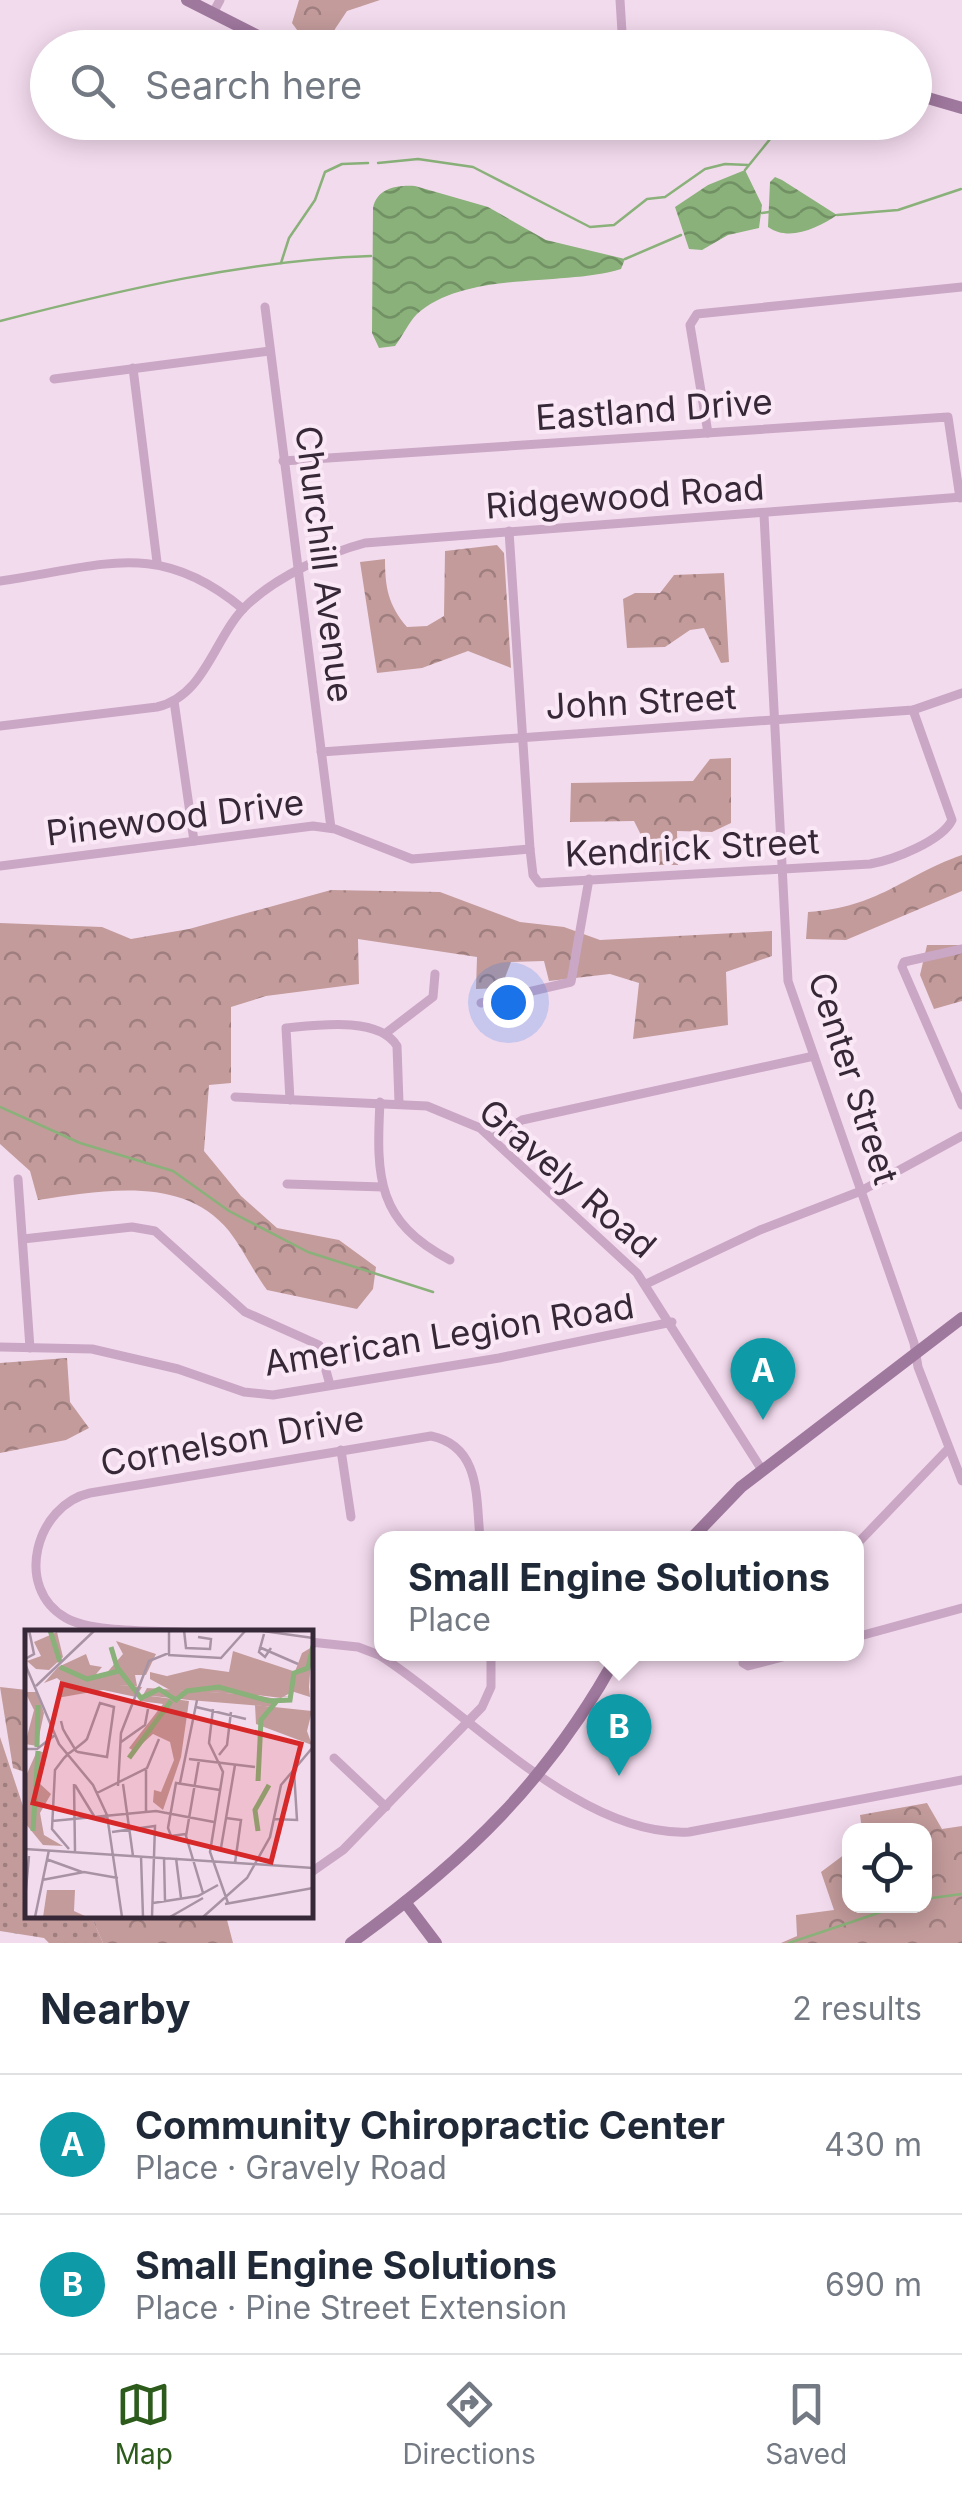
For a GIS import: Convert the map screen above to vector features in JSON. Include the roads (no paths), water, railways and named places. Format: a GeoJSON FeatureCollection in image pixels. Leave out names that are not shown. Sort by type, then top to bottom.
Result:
{"type":"FeatureCollection","features":[{"type":"Feature","properties":{"kind":"main road"},"geometry":{"type":"LineString","coordinates":[[186,0],[247,30]]}},
{"type":"Feature","properties":{"kind":"main road"},"geometry":{"type":"LineString","coordinates":[[932,99],[962,108]]}},
{"type":"Feature","properties":{"kind":"main road"},"geometry":{"type":"LineString","coordinates":[[699,1531],[762,1470],[962,1318]]}},
{"type":"Feature","properties":{"kind":"main road"},"geometry":{"type":"LineString","coordinates":[[351,1943],[404,1902],[540,1776],[576,1728],[614,1661]]}},
{"type":"Feature","properties":{"kind":"main road"},"geometry":{"type":"LineString","coordinates":[[404,1902],[436,1943]]}},
{"type":"Feature","properties":{"kind":"street"},"geometry":{"type":"LineString","coordinates":[[213,13],[220,0]]}},
{"type":"Feature","properties":{"kind":"street"},"geometry":{"type":"LineString","coordinates":[[620,0],[622,30]]}},
{"type":"Feature","properties":{"kind":"street"},"geometry":{"type":"LineString","coordinates":[[708,433],[690,324],[694,316],[962,287]]}},
{"type":"Feature","properties":{"kind":"street","name":"Churchill Avenue"},"geometry":{"type":"LineString","coordinates":[[265,308],[331,828]]}},
{"type":"Feature","properties":{"kind":"street"},"geometry":{"type":"LineString","coordinates":[[54,379],[270,351]]}},
{"type":"Feature","properties":{"kind":"street"},"geometry":{"type":"LineString","coordinates":[[133,368],[157,562]]}},
{"type":"Feature","properties":{"kind":"street","name":"Eastland Drive"},"geometry":{"type":"LineString","coordinates":[[284,462],[948,417],[961,497]]}},
{"type":"Feature","properties":{"kind":"street","name":"Ridgewood Road"},"geometry":{"type":"LineString","coordinates":[[243,609],[298,572],[365,543],[961,497]]}},
{"type":"Feature","properties":{"kind":"street","name":"Center Street"},"geometry":{"type":"LineString","coordinates":[[764,515],[788,980],[948,1449],[962,1480]]}},
{"type":"Feature","properties":{"kind":"street","name":"Kendrick Street"},"geometry":{"type":"LineString","coordinates":[[509,531],[530,850],[536,881],[879,862],[950,826],[952,814],[913,710]]}},
{"type":"Feature","properties":{"kind":"street"},"geometry":{"type":"LineString","coordinates":[[0,572],[1,581],[157,562],[209,583],[243,609],[206,667],[174,701],[0,726]]}},
{"type":"Feature","properties":{"kind":"street","name":"John Street"},"geometry":{"type":"LineString","coordinates":[[321,752],[913,710],[962,692]]}},
{"type":"Feature","properties":{"kind":"street"},"geometry":{"type":"LineString","coordinates":[[174,701],[194,841]]}},
{"type":"Feature","properties":{"kind":"street","name":"Pinewood Drive"},"geometry":{"type":"LineString","coordinates":[[0,866],[313,826],[331,828],[412,859],[530,850]]}},
{"type":"Feature","properties":{"kind":"street"},"geometry":{"type":"LineString","coordinates":[[481,1003],[571,982],[589,879]]}},
{"type":"Feature","properties":{"kind":"street"},"geometry":{"type":"LineString","coordinates":[[962,949],[908,961],[902,967],[962,1105]]}},
{"type":"Feature","properties":{"kind":"street"},"geometry":{"type":"LineString","coordinates":[[386,1033],[433,997],[435,974]]}},
{"type":"Feature","properties":{"kind":"street"},"geometry":{"type":"LineString","coordinates":[[290,1100],[286,1028],[364,1027],[386,1033],[400,1054],[399,1103]]}},
{"type":"Feature","properties":{"kind":"street"},"geometry":{"type":"LineString","coordinates":[[492,1138],[522,1120],[814,1056]]}},
{"type":"Feature","properties":{"kind":"street","name":"Gravely Road"},"geometry":{"type":"LineString","coordinates":[[235,1097],[399,1103],[444,1110],[492,1138],[646,1284],[762,1470]]}},
{"type":"Feature","properties":{"kind":"street"},"geometry":{"type":"LineString","coordinates":[[380,1102],[377,1160],[382,1187],[410,1237],[450,1260]]}},
{"type":"Feature","properties":{"kind":"street"},"geometry":{"type":"LineString","coordinates":[[646,1284],[760,1230],[861,1190],[962,1136]]}},
{"type":"Feature","properties":{"kind":"street"},"geometry":{"type":"LineString","coordinates":[[18,1179],[30,1348]]}},
{"type":"Feature","properties":{"kind":"street"},"geometry":{"type":"LineString","coordinates":[[287,1184],[382,1187]]}},
{"type":"Feature","properties":{"kind":"street"},"geometry":{"type":"LineString","coordinates":[[23,1239],[132,1227],[155,1231],[245,1312],[319,1345],[330,1384]]}},
{"type":"Feature","properties":{"kind":"street","name":"American Legion Road"},"geometry":{"type":"LineString","coordinates":[[0,1348],[92,1349],[178,1369],[252,1394],[283,1394],[518,1354],[672,1322]]}},
{"type":"Feature","properties":{"kind":"street","name":"Cornelson Drive"},"geometry":{"type":"LineString","coordinates":[[159,1630],[84,1624],[61,1615],[46,1598],[35,1567],[36,1547],[57,1512],[71,1500],[90,1492],[420,1436],[450,1442],[473,1470],[479,1531]]}},
{"type":"Feature","properties":{"kind":"street"},"geometry":{"type":"LineString","coordinates":[[864,1537],[948,1449]]}},
{"type":"Feature","properties":{"kind":"street"},"geometry":{"type":"LineString","coordinates":[[341,1450],[351,1517]]}},
{"type":"Feature","properties":{"kind":"street"},"geometry":{"type":"LineString","coordinates":[[864,1634],[962,1608]]}},
{"type":"Feature","properties":{"kind":"street"},"geometry":{"type":"LineString","coordinates":[[312,1642],[374,1652]]}},
{"type":"Feature","properties":{"kind":"street"},"geometry":{"type":"LineString","coordinates":[[388,1661],[540,1776],[625,1821],[683,1833],[962,1780]]}},
{"type":"Feature","properties":{"kind":"street"},"geometry":{"type":"LineString","coordinates":[[312,1872],[330,1861],[468,1722],[489,1694],[491,1661]]}},
{"type":"Feature","properties":{"kind":"street"},"geometry":{"type":"LineString","coordinates":[[334,1758],[386,1806]]}},
{"type":"Feature","properties":{"kind":"water"},"geometry":{"type":"Polygon","coordinates":[[[745,170],[762,205],[759,228],[728,235],[702,250],[689,249],[675,207],[708,185],[745,170]]]}},
{"type":"Feature","properties":{"kind":"water"},"geometry":{"type":"Polygon","coordinates":[[[775,177],[837,215],[794,233],[768,227],[770,182],[775,177]]]}},
{"type":"Feature","properties":{"kind":"water"},"geometry":{"type":"Polygon","coordinates":[[[415,186],[488,207],[546,240],[625,259],[621,269],[598,274],[462,291],[417,314],[395,346],[379,348],[372,333],[373,208],[379,196],[389,189],[415,186]]]}},
{"type":"Feature","properties":{"kind":"waterway"},"geometry":{"type":"LineString","coordinates":[[745,170],[769,140]]}},
{"type":"Feature","properties":{"kind":"waterway"},"geometry":{"type":"LineString","coordinates":[[378,163],[418,159],[473,167],[590,227],[614,225],[647,199],[665,197],[705,169],[725,164],[748,165]]}},
{"type":"Feature","properties":{"kind":"waterway"},"geometry":{"type":"LineString","coordinates":[[281,263],[289,238],[315,200],[325,172],[342,164],[368,163]]}},
{"type":"Feature","properties":{"kind":"waterway"},"geometry":{"type":"LineString","coordinates":[[837,215],[898,210],[961,189]]}},
{"type":"Feature","properties":{"kind":"waterway"},"geometry":{"type":"LineString","coordinates":[[762,213],[769,212]]}},
{"type":"Feature","properties":{"kind":"waterway"},"geometry":{"type":"LineString","coordinates":[[625,259],[681,235]]}},
{"type":"Feature","properties":{"kind":"waterway"},"geometry":{"type":"LineString","coordinates":[[0,321],[231,270],[371,256]]}},
{"type":"Feature","properties":{"kind":"waterway"},"geometry":{"type":"LineString","coordinates":[[0,1107],[80,1143],[173,1171],[229,1211],[308,1252],[433,1292]]}},
{"type":"Feature","properties":{"kind":"waterway"},"geometry":{"type":"LineString","coordinates":[[932,1898],[962,1894]]}},
{"type":"Feature","properties":{"kind":"waterway"},"geometry":{"type":"LineString","coordinates":[[789,1943],[878,1913]]}},
{"type":"Feature","properties":{"kind":"place","name":"Community Chiropractic Center"},"geometry":{"type":"Point","coordinates":[763,1420]}},
{"type":"Feature","properties":{"kind":"place","name":"Small Engine Solutions"},"geometry":{"type":"Point","coordinates":[619,1776]}}]}
